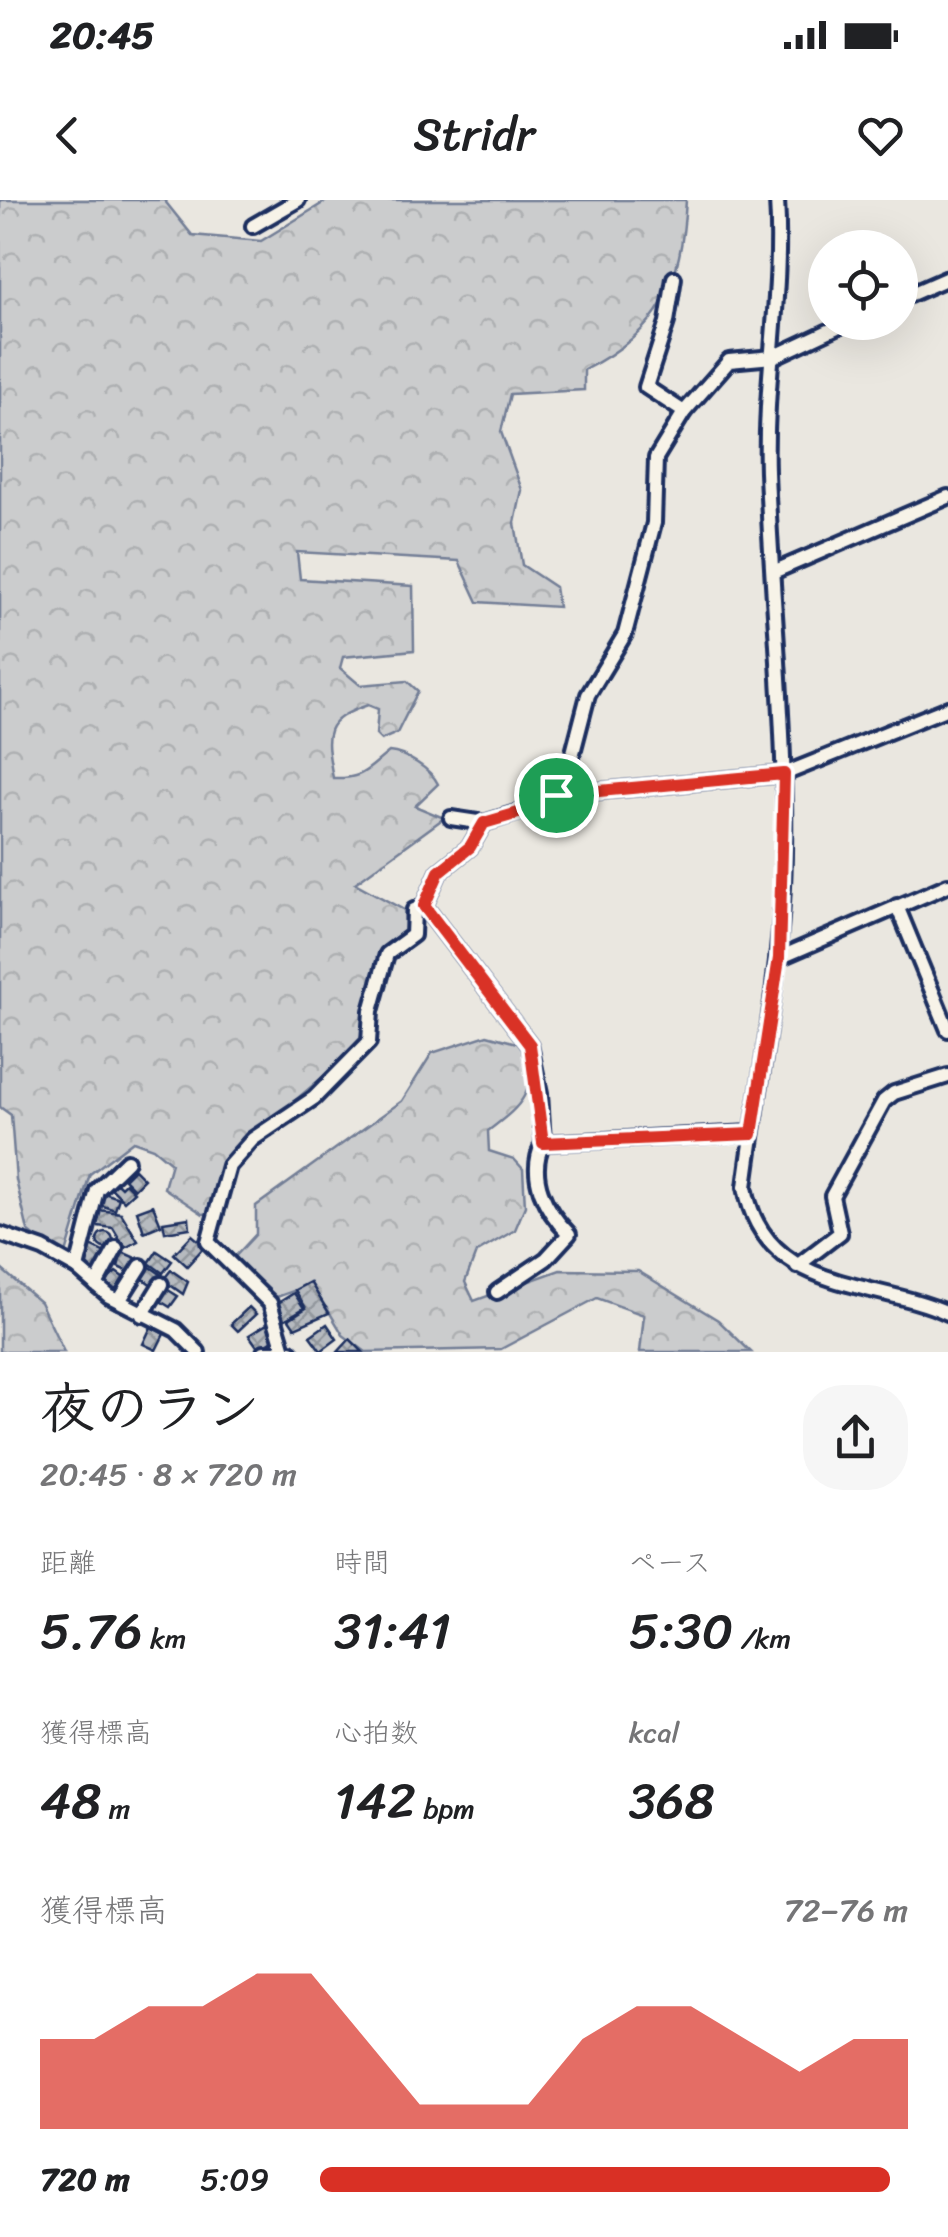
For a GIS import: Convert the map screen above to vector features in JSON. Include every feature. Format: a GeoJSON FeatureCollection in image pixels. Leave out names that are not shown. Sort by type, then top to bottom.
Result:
{"type":"FeatureCollection","features":[{"type":"Feature","properties":{"kind":"street"},"geometry":{"type":"LineString","coordinates":[[253,226],[298,200]]}},
{"type":"Feature","properties":{"kind":"street"},"geometry":{"type":"LineString","coordinates":[[777,200],[778,287],[767,468],[784,774],[779,958],[752,1134],[748,1200],[782,1254],[797,1266],[818,1277],[948,1313]]}},
{"type":"Feature","properties":{"kind":"street"},"geometry":{"type":"LineString","coordinates":[[674,278],[667,322],[646,386],[684,412]]}},
{"type":"Feature","properties":{"kind":"street"},"geometry":{"type":"LineString","coordinates":[[918,290],[948,278]]}},
{"type":"Feature","properties":{"kind":"street"},"geometry":{"type":"LineString","coordinates":[[452,818],[484,823],[542,806],[556,795],[569,768],[578,720],[590,692],[625,634],[654,522],[656,458],[684,412],[729,361],[773,358],[810,340]]}},
{"type":"Feature","properties":{"kind":"street"},"geometry":{"type":"LineString","coordinates":[[774,572],[948,497]]}},
{"type":"Feature","properties":{"kind":"street"},"geometry":{"type":"LineString","coordinates":[[556,795],[784,774],[948,708]]}},
{"type":"Feature","properties":{"kind":"street"},"geometry":{"type":"LineString","coordinates":[[264,1352],[288,1351],[270,1303],[208,1242],[224,1175],[254,1139],[314,1098],[368,1042],[370,1011],[387,954],[413,935],[414,910],[424,906],[439,872],[470,847],[484,823]]}},
{"type":"Feature","properties":{"kind":"street"},"geometry":{"type":"LineString","coordinates":[[779,958],[948,885]]}},
{"type":"Feature","properties":{"kind":"street"},"geometry":{"type":"LineString","coordinates":[[424,906],[530,1045],[538,1080],[543,1143],[536,1178],[551,1216],[569,1234],[546,1259],[497,1292]]}},
{"type":"Feature","properties":{"kind":"street"},"geometry":{"type":"LineString","coordinates":[[897,906],[948,1030]]}},
{"type":"Feature","properties":{"kind":"street"},"geometry":{"type":"LineString","coordinates":[[797,1266],[840,1233],[832,1196],[884,1101],[894,1093],[948,1076]]}},
{"type":"Feature","properties":{"kind":"street"},"geometry":{"type":"LineString","coordinates":[[543,1143],[752,1134]]}},
{"type":"Feature","properties":{"kind":"street"},"geometry":{"type":"LineString","coordinates":[[77,1268],[97,1190],[127,1161]]}},
{"type":"Feature","properties":{"kind":"street"},"geometry":{"type":"LineString","coordinates":[[0,1234],[44,1248],[77,1268],[119,1302],[176,1330],[198,1352]]}},
{"type":"Feature","properties":{"kind":"street"},"geometry":{"type":"LineString","coordinates":[[96,1285],[116,1248]]}},
{"type":"Feature","properties":{"kind":"street"},"geometry":{"type":"LineString","coordinates":[[119,1302],[142,1266]]}},
{"type":"Feature","properties":{"kind":"street"},"geometry":{"type":"LineString","coordinates":[[142,1314],[162,1284]]}},
{"type":"Feature","properties":{"kind":"green space"},"geometry":{"type":"Polygon","coordinates":[[[0,200],[164,200],[192,235],[261,241],[328,200],[686,200],[672,281],[649,321],[611,355],[584,370],[584,390],[510,394],[501,432],[522,490],[515,523],[522,565],[555,587],[558,607],[478,602],[459,561],[297,552],[300,579],[413,586],[414,650],[343,657],[340,668],[360,685],[407,681],[418,691],[397,733],[381,740],[376,735],[378,709],[368,705],[334,724],[328,740],[333,778],[359,775],[389,752],[417,763],[438,784],[415,806],[444,818],[355,883],[404,910],[406,936],[385,948],[365,1041],[233,1153],[219,1175],[212,1213],[203,1214],[164,1188],[171,1163],[153,1148],[133,1141],[90,1174],[64,1260],[28,1231],[16,1180],[11,1115],[0,1107],[0,200]]]}},
{"type":"Feature","properties":{"kind":"green space"},"geometry":{"type":"Polygon","coordinates":[[[487,1035],[528,1046],[529,1076],[524,1096],[511,1113],[488,1131],[489,1151],[514,1159],[523,1169],[525,1206],[515,1230],[476,1253],[465,1282],[474,1301],[560,1270],[638,1271],[718,1320],[751,1352],[640,1352],[644,1315],[597,1298],[501,1349],[366,1352],[343,1335],[327,1308],[302,1288],[271,1299],[232,1260],[256,1234],[256,1206],[402,1101],[432,1053],[487,1035]]]}},
{"type":"Feature","properties":{"kind":"green space"},"geometry":{"type":"Polygon","coordinates":[[[0,1268],[40,1302],[64,1352],[0,1352],[0,1268]]]}},
{"type":"Feature","properties":{"kind":"building"},"geometry":{"type":"Polygon","coordinates":[[[134,1169],[144,1179],[134,1189],[124,1179],[134,1169]]]}},
{"type":"Feature","properties":{"kind":"building"},"geometry":{"type":"Polygon","coordinates":[[[117,1183],[121,1187],[125,1183],[134,1192],[124,1201],[111,1188],[117,1183]]]}},
{"type":"Feature","properties":{"kind":"building"},"geometry":{"type":"Polygon","coordinates":[[[104,1193],[119,1198],[115,1210],[100,1205],[104,1193]]]}},
{"type":"Feature","properties":{"kind":"building"},"geometry":{"type":"Polygon","coordinates":[[[153,1205],[161,1225],[144,1232],[137,1211],[153,1205]]]}},
{"type":"Feature","properties":{"kind":"building"},"geometry":{"type":"Polygon","coordinates":[[[99,1210],[121,1213],[138,1241],[125,1248],[113,1228],[97,1226],[99,1210]]]}},
{"type":"Feature","properties":{"kind":"building"},"geometry":{"type":"Polygon","coordinates":[[[189,1218],[190,1228],[165,1232],[163,1222],[189,1218]]]}},
{"type":"Feature","properties":{"kind":"building"},"geometry":{"type":"Polygon","coordinates":[[[105,1232],[113,1240],[105,1248],[97,1240],[105,1232]]]}},
{"type":"Feature","properties":{"kind":"building"},"geometry":{"type":"Polygon","coordinates":[[[192,1235],[205,1246],[187,1266],[174,1254],[192,1235]]]}},
{"type":"Feature","properties":{"kind":"building"},"geometry":{"type":"Polygon","coordinates":[[[91,1246],[107,1254],[95,1272],[86,1268],[91,1246]]]}},
{"type":"Feature","properties":{"kind":"building"},"geometry":{"type":"Polygon","coordinates":[[[157,1251],[172,1261],[163,1273],[149,1263],[157,1251]]]}},
{"type":"Feature","properties":{"kind":"building"},"geometry":{"type":"Polygon","coordinates":[[[122,1252],[138,1259],[131,1273],[118,1267],[122,1252]]]}},
{"type":"Feature","properties":{"kind":"building"},"geometry":{"type":"Polygon","coordinates":[[[149,1266],[162,1275],[153,1286],[141,1277],[149,1266]]]}},
{"type":"Feature","properties":{"kind":"building"},"geometry":{"type":"Polygon","coordinates":[[[171,1270],[188,1282],[183,1294],[163,1280],[171,1270]]]}},
{"type":"Feature","properties":{"kind":"building"},"geometry":{"type":"Polygon","coordinates":[[[116,1272],[127,1280],[116,1293],[104,1283],[116,1272]]]}},
{"type":"Feature","properties":{"kind":"building"},"geometry":{"type":"Polygon","coordinates":[[[310,1282],[329,1313],[295,1328],[289,1319],[306,1308],[295,1290],[310,1282]]]}},
{"type":"Feature","properties":{"kind":"building"},"geometry":{"type":"Polygon","coordinates":[[[165,1288],[178,1296],[170,1307],[157,1299],[165,1288]]]}},
{"type":"Feature","properties":{"kind":"building"},"geometry":{"type":"Polygon","coordinates":[[[294,1293],[304,1308],[284,1320],[275,1305],[294,1293]]]}},
{"type":"Feature","properties":{"kind":"building"},"geometry":{"type":"Polygon","coordinates":[[[249,1307],[256,1314],[238,1331],[231,1324],[249,1307]]]}},
{"type":"Feature","properties":{"kind":"building"},"geometry":{"type":"Polygon","coordinates":[[[267,1324],[276,1338],[259,1349],[249,1335],[267,1324]]]}},
{"type":"Feature","properties":{"kind":"building"},"geometry":{"type":"Polygon","coordinates":[[[327,1324],[337,1339],[321,1351],[310,1336],[327,1324]]]}},
{"type":"Feature","properties":{"kind":"building"},"geometry":{"type":"Polygon","coordinates":[[[151,1327],[164,1334],[156,1350],[143,1344],[151,1327]]]}},
{"type":"Feature","properties":{"kind":"building"},"geometry":{"type":"Polygon","coordinates":[[[350,1339],[363,1352],[338,1352],[350,1339]]]}},
{"type":"Feature","properties":{"kind":"route"},"geometry":{"type":"LineString","coordinates":[[784,774],[779,958],[752,1134],[543,1143],[540,1093],[530,1045],[424,906],[439,872],[470,847],[484,823],[542,806],[556,795],[784,774]]}}]}
